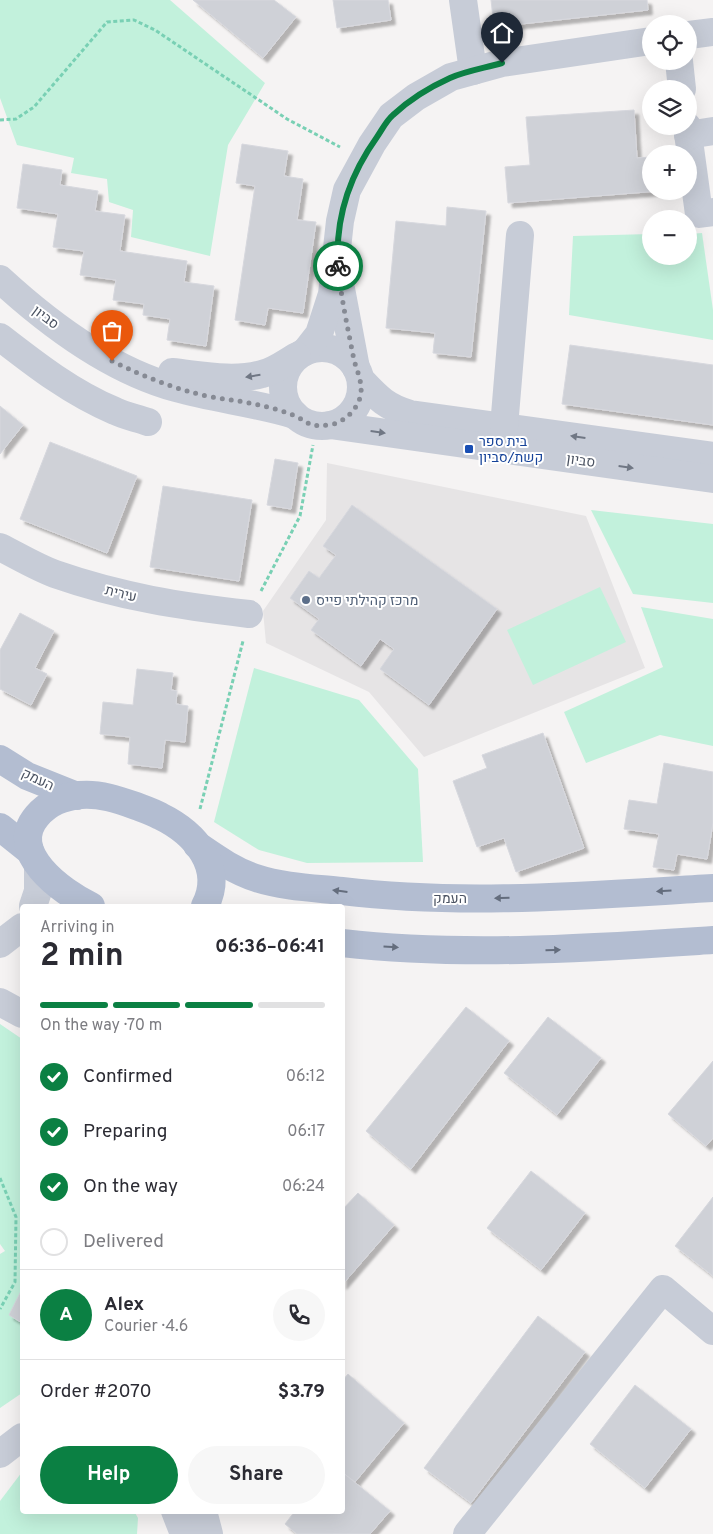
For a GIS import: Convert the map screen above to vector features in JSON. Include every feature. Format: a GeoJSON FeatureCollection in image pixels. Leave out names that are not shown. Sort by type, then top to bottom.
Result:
{"type":"FeatureCollection","features":[{"type":"Feature","properties":{"kind":"main road","name":"העמק"},"geometry":{"type":"LineString","coordinates":[[0,759],[27,776],[77,796]]}},
{"type":"Feature","properties":{"kind":"main road"},"geometry":{"type":"LineString","coordinates":[[34,859],[28,835],[35,819],[44,808],[56,800],[77,796],[98,795],[115,799],[160,816],[182,829],[197,845],[208,860],[213,876],[211,895],[206,904]]}},
{"type":"Feature","properties":{"kind":"main road"},"geometry":{"type":"LineString","coordinates":[[0,827],[34,859],[54,882],[76,899],[87,904]]}},
{"type":"Feature","properties":{"kind":"main road","name":"העמק"},"geometry":{"type":"LineString","coordinates":[[197,845],[230,867],[257,878],[356,893],[436,899],[552,898],[713,888]]}},
{"type":"Feature","properties":{"kind":"main road"},"geometry":{"type":"LineString","coordinates":[[345,943],[435,951],[554,950],[713,940]]}},
{"type":"Feature","properties":{"kind":"street"},"geometry":{"type":"LineString","coordinates":[[463,0],[473,71]]}},
{"type":"Feature","properties":{"kind":"street"},"geometry":{"type":"LineString","coordinates":[[697,35],[713,32]]}},
{"type":"Feature","properties":{"kind":"street"},"geometry":{"type":"LineString","coordinates":[[337,252],[340,282],[361,394],[356,407],[342,421],[330,425],[316,426],[306,423],[295,415],[286,404],[283,379],[288,366],[318,334],[325,317],[332,294],[340,221],[348,190],[391,116],[423,93],[451,77],[502,63],[642,42]]}},
{"type":"Feature","properties":{"kind":"street"},"geometry":{"type":"LineString","coordinates":[[696,135],[699,214],[713,212]]}},
{"type":"Feature","properties":{"kind":"street"},"geometry":{"type":"LineString","coordinates":[[504,427],[520,235]]}},
{"type":"Feature","properties":{"kind":"street","name":"סביון"},"geometry":{"type":"LineString","coordinates":[[0,279],[63,330],[96,352],[148,379],[175,388],[267,407],[295,415]]}},
{"type":"Feature","properties":{"kind":"street"},"geometry":{"type":"LineString","coordinates":[[41,368],[63,330]]}},
{"type":"Feature","properties":{"kind":"street"},"geometry":{"type":"LineString","coordinates":[[0,337],[73,390],[115,411],[148,422]]}},
{"type":"Feature","properties":{"kind":"street"},"geometry":{"type":"LineString","coordinates":[[301,354],[309,350],[323,348],[336,350],[347,357],[358,374]]}},
{"type":"Feature","properties":{"kind":"street","name":"סביון"},"geometry":{"type":"LineString","coordinates":[[96,352],[156,370],[241,378],[263,374],[301,354]]}},
{"type":"Feature","properties":{"kind":"street","name":"סביון"},"geometry":{"type":"LineString","coordinates":[[358,374],[380,400],[394,410],[410,414],[713,456]]}},
{"type":"Feature","properties":{"kind":"street","name":"סביון"},"geometry":{"type":"LineString","coordinates":[[330,425],[713,479]]}},
{"type":"Feature","properties":{"kind":"street","name":"עירית"},"geometry":{"type":"LineString","coordinates":[[0,547],[53,574],[121,595],[176,606],[249,614]]}},
{"type":"Feature","properties":{"kind":"street"},"geometry":{"type":"LineString","coordinates":[[34,859],[38,891],[34,904]]}},
{"type":"Feature","properties":{"kind":"street"},"geometry":{"type":"LineString","coordinates":[[0,1002],[20,1013]]}},
{"type":"Feature","properties":{"kind":"street"},"geometry":{"type":"LineString","coordinates":[[467,1534],[663,1290],[713,1331]]}},
{"type":"Feature","properties":{"kind":"street"},"geometry":{"type":"LineString","coordinates":[[0,1454],[20,1439]]}},
{"type":"Feature","properties":{"kind":"street"},"geometry":{"type":"LineString","coordinates":[[176,1514],[184,1534]]}},
{"type":"Feature","properties":{"kind":"street"},"geometry":{"type":"LineString","coordinates":[[204,1514],[209,1534]]}},
{"type":"Feature","properties":{"kind":"path"},"geometry":{"type":"LineString","coordinates":[[0,120],[16,119],[34,107],[107,22],[134,20],[155,30],[287,119],[364,160]]}},
{"type":"Feature","properties":{"kind":"path"},"geometry":{"type":"LineString","coordinates":[[0,1178],[16,1217],[15,1282],[0,1308]]}},
{"type":"Feature","properties":{"kind":"shaded area"},"geometry":{"type":"Polygon","coordinates":[[[327,463],[586,516],[645,668],[424,757],[369,692],[266,643],[263,611],[326,520],[327,463]]]}},
{"type":"Feature","properties":{"kind":"green space"},"geometry":{"type":"Polygon","coordinates":[[[0,0],[170,0],[265,83],[228,145],[210,256],[131,237],[133,210],[109,202],[107,179],[71,173],[74,158],[17,145],[0,98],[0,0]]]}},
{"type":"Feature","properties":{"kind":"green space"},"geometry":{"type":"Polygon","coordinates":[[[697,233],[702,233],[713,310],[713,340],[569,315],[573,236],[642,234],[642,265],[697,265],[697,233]]]}},
{"type":"Feature","properties":{"kind":"green space"},"geometry":{"type":"Polygon","coordinates":[[[591,510],[713,524],[713,603],[633,594],[591,510]]]}},
{"type":"Feature","properties":{"kind":"green space"},"geometry":{"type":"Polygon","coordinates":[[[600,587],[626,642],[533,685],[507,630],[600,587]]]}},
{"type":"Feature","properties":{"kind":"green space"},"geometry":{"type":"Polygon","coordinates":[[[641,607],[713,619],[713,746],[660,735],[586,763],[564,712],[663,667],[641,607]]]}},
{"type":"Feature","properties":{"kind":"green space"},"geometry":{"type":"Polygon","coordinates":[[[254,668],[359,700],[418,769],[423,862],[307,863],[259,850],[214,822],[254,668]]]}},
{"type":"Feature","properties":{"kind":"green space"},"geometry":{"type":"Polygon","coordinates":[[[0,1024],[20,1038],[20,1394],[0,1408],[0,1254],[5,1251],[0,1244],[0,1024]]]}},
{"type":"Feature","properties":{"kind":"green space"},"geometry":{"type":"Polygon","coordinates":[[[20,1475],[20,1514],[136,1514],[138,1518],[137,1534],[0,1534],[0,1501],[20,1475]]]}},
{"type":"Feature","properties":{"kind":"building"},"geometry":{"type":"Polygon","coordinates":[[[193,0],[274,0],[296,17],[263,58],[193,0]]]}},
{"type":"Feature","properties":{"kind":"building"},"geometry":{"type":"Polygon","coordinates":[[[333,0],[388,0],[391,20],[337,28],[333,0]]]}},
{"type":"Feature","properties":{"kind":"building"},"geometry":{"type":"Polygon","coordinates":[[[491,0],[647,0],[648,10],[494,27],[491,0]]]}},
{"type":"Feature","properties":{"kind":"building"},"geometry":{"type":"Polygon","coordinates":[[[634,110],[637,158],[642,158],[642,192],[508,203],[505,167],[530,165],[526,117],[634,110]]]}},
{"type":"Feature","properties":{"kind":"building"},"geometry":{"type":"Polygon","coordinates":[[[242,144],[288,151],[284,176],[303,179],[297,220],[316,222],[303,313],[268,308],[265,325],[235,320],[255,186],[236,183],[242,144]]]}},
{"type":"Feature","properties":{"kind":"building"},"geometry":{"type":"Polygon","coordinates":[[[23,164],[62,170],[60,185],[98,191],[95,211],[125,215],[120,251],[187,261],[184,282],[214,286],[206,346],[167,340],[170,319],[143,315],[144,304],[113,300],[116,280],[80,275],[84,251],[53,247],[58,214],[17,208],[23,164]]]}},
{"type":"Feature","properties":{"kind":"building"},"geometry":{"type":"Polygon","coordinates":[[[447,207],[486,211],[471,357],[433,353],[435,333],[386,328],[396,221],[446,226],[447,207]]]}},
{"type":"Feature","properties":{"kind":"building"},"geometry":{"type":"Polygon","coordinates":[[[570,345],[713,365],[713,425],[562,404],[570,345]]]}},
{"type":"Feature","properties":{"kind":"building"},"geometry":{"type":"Polygon","coordinates":[[[0,406],[23,425],[0,454],[0,406]]]}},
{"type":"Feature","properties":{"kind":"building"},"geometry":{"type":"Polygon","coordinates":[[[50,442],[137,476],[107,553],[20,519],[50,442]]]}},
{"type":"Feature","properties":{"kind":"building"},"geometry":{"type":"Polygon","coordinates":[[[275,459],[298,463],[291,509],[267,505],[275,459]]]}},
{"type":"Feature","properties":{"kind":"building"},"geometry":{"type":"Polygon","coordinates":[[[163,486],[252,500],[239,581],[150,567],[163,486]]]}},
{"type":"Feature","properties":{"kind":"building"},"geometry":{"type":"Polygon","coordinates":[[[352,505],[497,609],[429,705],[380,669],[394,649],[380,639],[361,666],[311,630],[319,619],[290,598],[309,571],[319,578],[336,555],[323,546],[352,505]]]}},
{"type":"Feature","properties":{"kind":"building"},"geometry":{"type":"Polygon","coordinates":[[[20,613],[54,631],[35,668],[47,674],[31,705],[0,689],[0,650],[20,613]]]}},
{"type":"Feature","properties":{"kind":"building"},"geometry":{"type":"Polygon","coordinates":[[[137,669],[173,673],[171,690],[177,691],[176,704],[188,706],[185,742],[165,740],[162,768],[128,764],[130,737],[100,734],[103,702],[133,705],[137,669]]]}},
{"type":"Feature","properties":{"kind":"building"},"geometry":{"type":"Polygon","coordinates":[[[543,733],[584,848],[516,872],[504,838],[477,847],[453,781],[487,768],[482,755],[543,733]]]}},
{"type":"Feature","properties":{"kind":"building"},"geometry":{"type":"Polygon","coordinates":[[[664,763],[713,772],[713,823],[707,859],[677,854],[674,870],[653,867],[659,834],[624,829],[629,800],[657,804],[664,763]]]}},
{"type":"Feature","properties":{"kind":"building"},"geometry":{"type":"Polygon","coordinates":[[[466,1007],[509,1041],[411,1169],[366,1131],[466,1007]]]}},
{"type":"Feature","properties":{"kind":"building"},"geometry":{"type":"Polygon","coordinates":[[[548,1017],[601,1058],[557,1115],[504,1073],[548,1017]]]}},
{"type":"Feature","properties":{"kind":"building"},"geometry":{"type":"Polygon","coordinates":[[[713,1061],[713,1138],[706,1146],[668,1114],[713,1061]]]}},
{"type":"Feature","properties":{"kind":"building"},"geometry":{"type":"Polygon","coordinates":[[[531,1171],[585,1213],[541,1270],[487,1228],[531,1171]]]}},
{"type":"Feature","properties":{"kind":"building"},"geometry":{"type":"Polygon","coordinates":[[[358,1193],[394,1225],[345,1282],[345,1207],[358,1193]]]}},
{"type":"Feature","properties":{"kind":"building"},"geometry":{"type":"Polygon","coordinates":[[[713,1197],[713,1276],[675,1246],[713,1197]]]}},
{"type":"Feature","properties":{"kind":"building"},"geometry":{"type":"Polygon","coordinates":[[[20,1293],[20,1322],[9,1315],[20,1293]]]}},
{"type":"Feature","properties":{"kind":"building"},"geometry":{"type":"Polygon","coordinates":[[[538,1316],[585,1352],[471,1503],[424,1468],[538,1316]]]}},
{"type":"Feature","properties":{"kind":"building"},"geometry":{"type":"Polygon","coordinates":[[[348,1374],[404,1423],[355,1482],[345,1474],[345,1378],[348,1374]]]}},
{"type":"Feature","properties":{"kind":"building"},"geometry":{"type":"Polygon","coordinates":[[[635,1385],[691,1429],[645,1488],[590,1444],[635,1385]]]}},
{"type":"Feature","properties":{"kind":"building"},"geometry":{"type":"Polygon","coordinates":[[[345,1474],[390,1511],[370,1534],[297,1534],[285,1524],[293,1514],[345,1514],[345,1474]]]}},
{"type":"Feature","properties":{"kind":"way so far"},"geometry":{"type":"LineString","coordinates":[[112,361],[148,379],[175,388],[267,407],[295,415],[306,423],[316,426],[330,425],[342,421],[356,407],[361,394],[338,266]]}},
{"type":"Feature","properties":{"kind":"place","name":"בית ספר קשת/סביון"},"geometry":{"type":"Point","coordinates":[469,449]}},
{"type":"Feature","properties":{"kind":"place","name":"מרכז קהילתי פייס"},"geometry":{"type":"Point","coordinates":[306,600]}},
{"type":"Feature","properties":{"kind":"route"},"geometry":{"type":"LineString","coordinates":[[338,266],[337,252],[340,221],[348,190],[372,144],[391,116],[416,97],[451,77],[502,63]]}}]}
